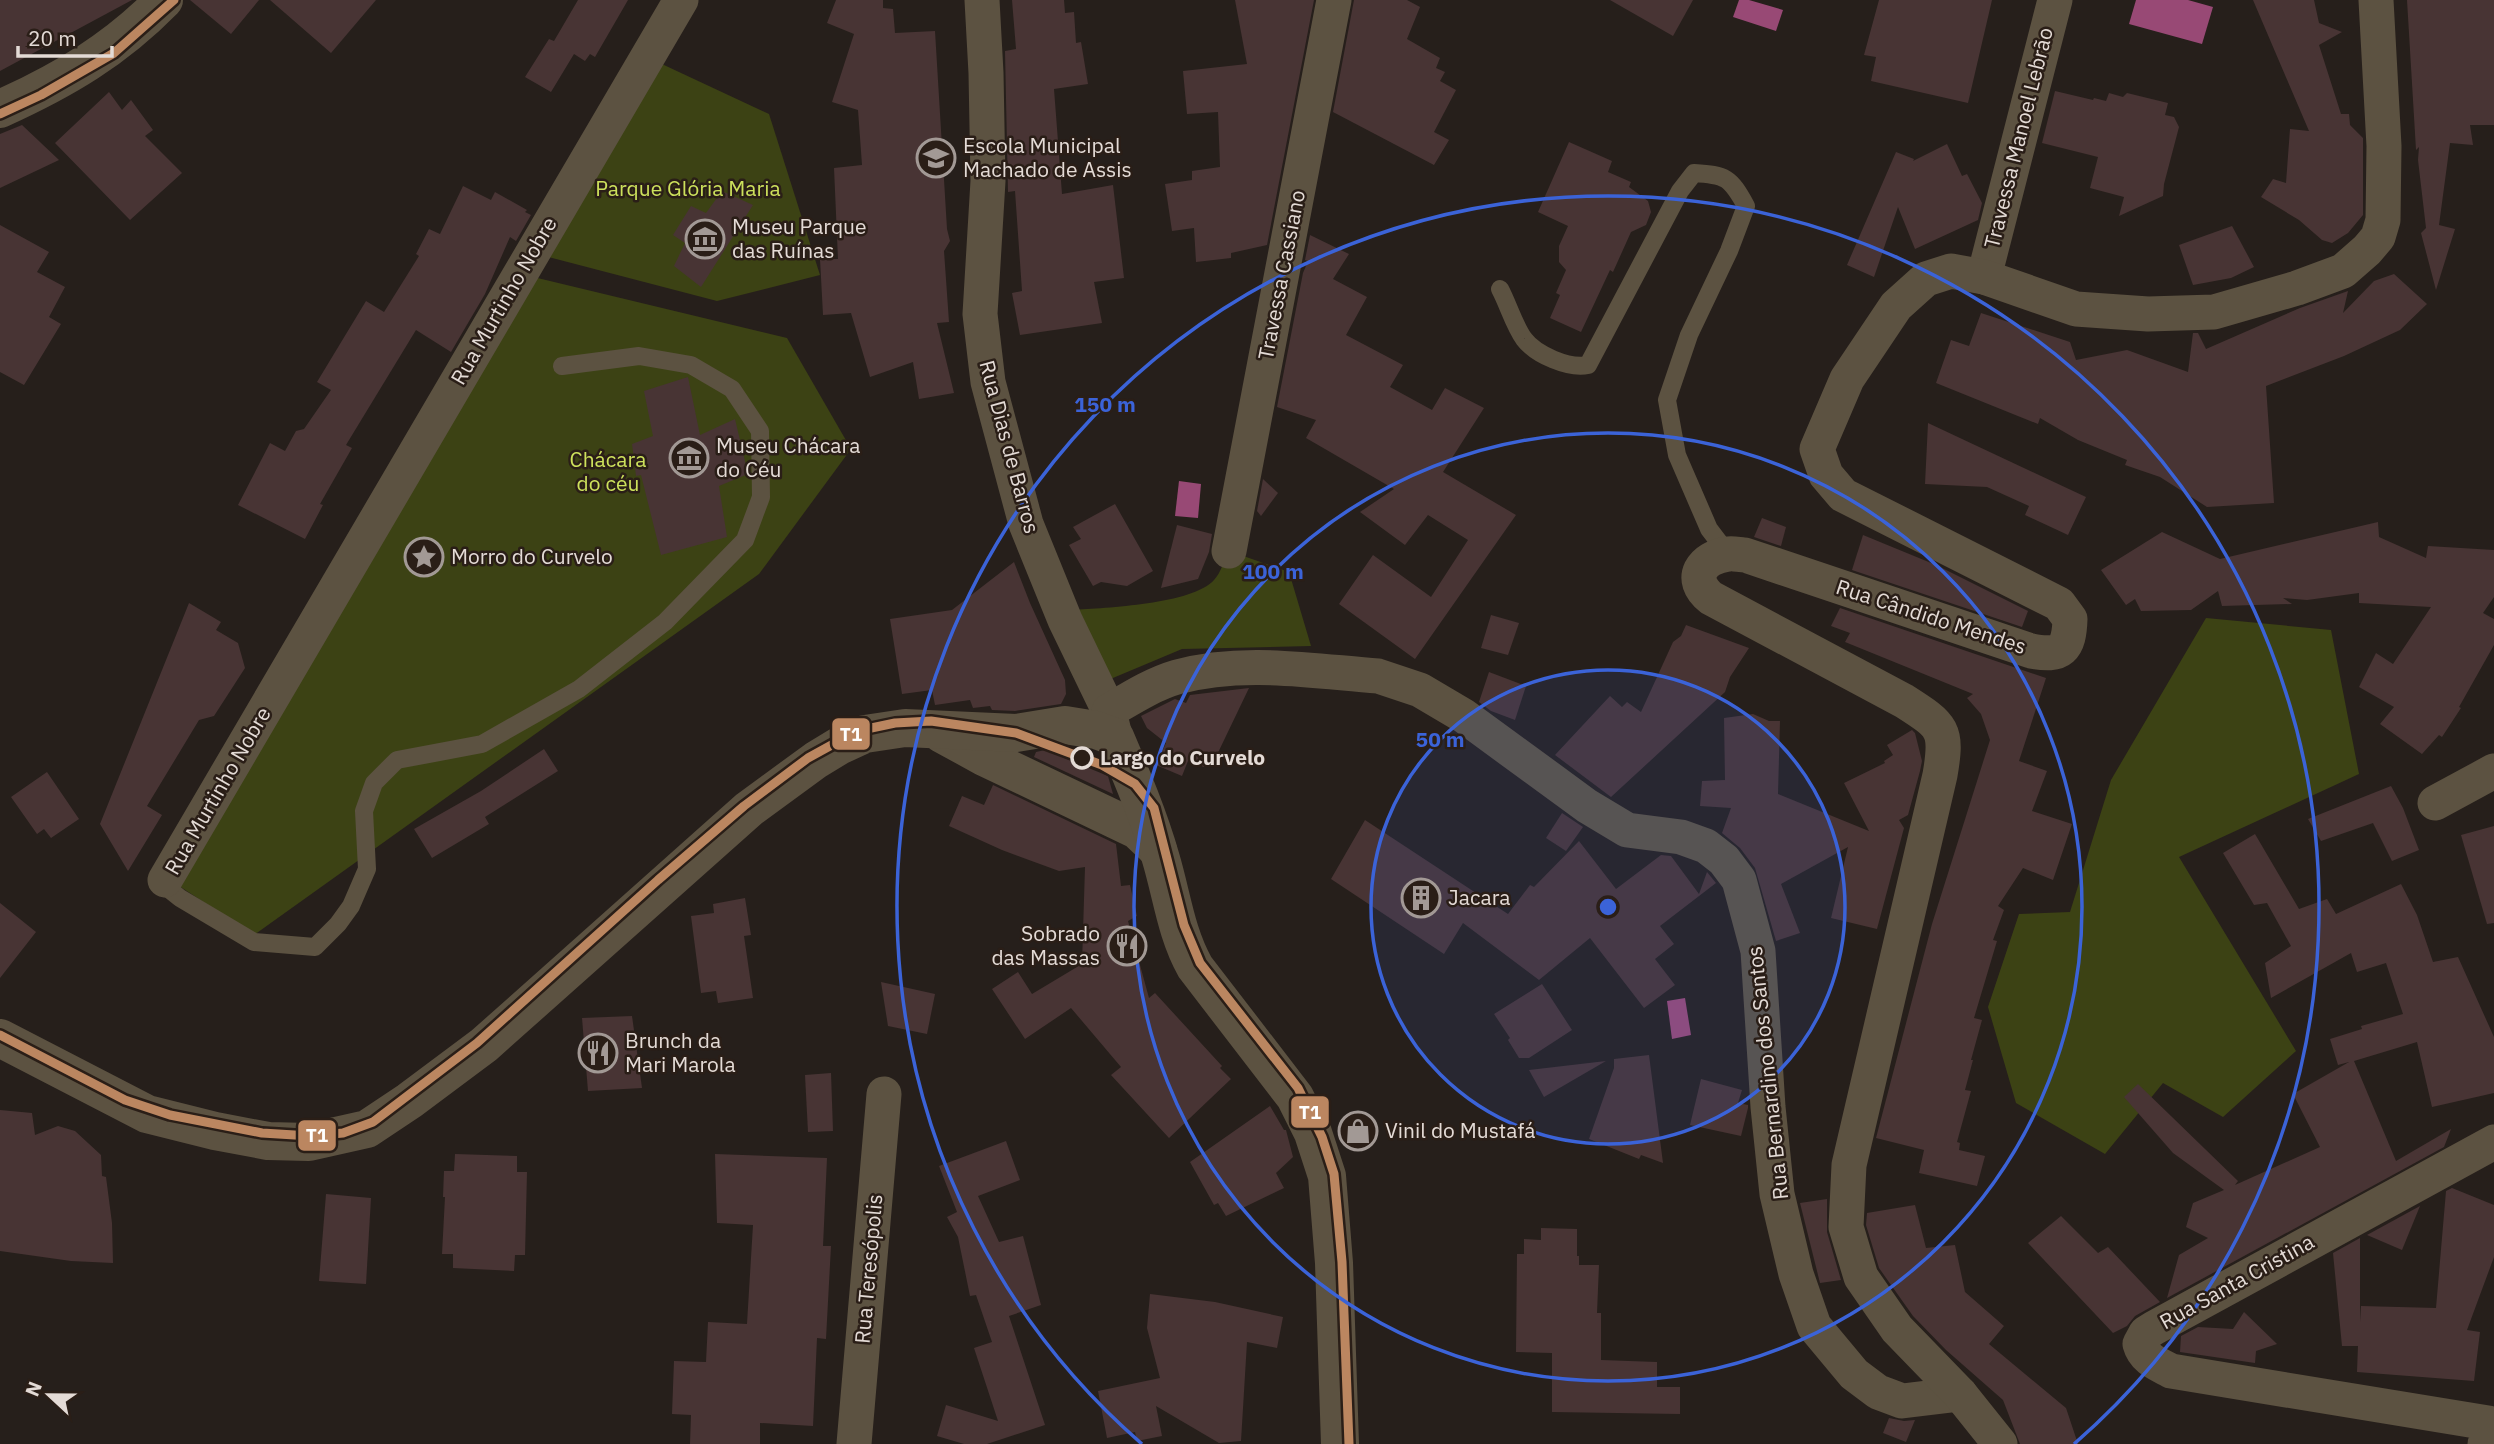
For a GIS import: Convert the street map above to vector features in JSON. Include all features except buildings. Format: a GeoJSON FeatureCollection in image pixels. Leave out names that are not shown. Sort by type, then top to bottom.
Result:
{"type":"FeatureCollection","features":[{"type":"Feature","properties":{"kind":"street"},"geometry":{"type":"LineString","coordinates":[[0,109],[37,92],[99,57],[164,0]]}},
{"type":"Feature","properties":{"kind":"street","name":"Rua Murtinho Nobre"},"geometry":{"type":"LineString","coordinates":[[165,880],[681,0]]}},
{"type":"Feature","properties":{"kind":"street","name":"Rua Dias de Barros"},"geometry":{"type":"LineString","coordinates":[[982,0],[988,181],[981,314],[988,382],[1026,524],[1112,724]]}},
{"type":"Feature","properties":{"kind":"street","name":"Travessa Cassiano"},"geometry":{"type":"LineString","coordinates":[[1228,551],[1334,0]]}},
{"type":"Feature","properties":{"kind":"street","name":"Travessa Manoel Lebrão"},"geometry":{"type":"LineString","coordinates":[[1984,277],[2055,0]]}},
{"type":"Feature","properties":{"kind":"street","name":"Rua Cândido Mendes"},"geometry":{"type":"LineString","coordinates":[[1728,554],[1745,555],[2031,651],[2050,654],[2062,649],[2068,642],[2070,619],[2059,604],[1843,495],[1826,475],[1817,449],[1847,379],[1896,306],[1926,279],[1951,271],[1984,277],[2076,309],[2147,314],[2214,312],[2297,288],[2343,271],[2378,237],[2383,220],[2384,146],[2376,0]]}},
{"type":"Feature","properties":{"kind":"street"},"geometry":{"type":"LineString","coordinates":[[1728,554],[1711,559],[1702,569],[1697,579],[1700,590],[1914,708],[1940,729],[1945,745],[1849,1166],[1846,1227],[1861,1277],[1897,1329],[1960,1395],[2000,1444]]}},
{"type":"Feature","properties":{"kind":"street","name":"Rua Bernardino dos Santos"},"geometry":{"type":"LineString","coordinates":[[1112,724],[1151,687],[1175,678],[1238,667],[1392,679],[1420,690],[1464,716],[1587,806],[1628,831],[1681,837],[1706,846],[1724,860],[1739,880],[1758,951],[1768,1107],[1777,1194],[1796,1274],[1814,1326],[1853,1374],[1878,1392],[1902,1401],[1960,1395]]}},
{"type":"Feature","properties":{"kind":"street"},"geometry":{"type":"LineString","coordinates":[[0,1038],[147,1114],[215,1132],[268,1141],[309,1142],[367,1129],[410,1101],[484,1045],[749,809],[816,760],[865,734],[905,728],[1016,733],[1065,725],[1096,730],[1112,724],[1158,850],[1185,949],[1195,967],[1296,1097],[1313,1133],[1326,1176],[1334,1263],[1340,1444]]}},
{"type":"Feature","properties":{"kind":"street"},"geometry":{"type":"LineString","coordinates":[[936,730],[995,762],[1137,830],[1158,850]]}},
{"type":"Feature","properties":{"kind":"street"},"geometry":{"type":"LineString","coordinates":[[2435,803],[2494,771]]}},
{"type":"Feature","properties":{"kind":"street","name":"Rua Teresópolis"},"geometry":{"type":"LineString","coordinates":[[854,1444],[884,1094]]}},
{"type":"Feature","properties":{"kind":"street","name":"Rua Santa Cristina"},"geometry":{"type":"LineString","coordinates":[[2485,1444],[2488,1423],[2171,1371],[2150,1360],[2140,1345],[2146,1333],[2154,1328],[2494,1142]]}},
{"type":"Feature","properties":{"kind":"lane"},"geometry":{"type":"LineString","coordinates":[[1500,289],[1525,340],[1551,359],[1576,367],[1588,365],[1680,191],[1694,173],[1719,174],[1735,187],[1746,206],[1729,251],[1689,335],[1667,400],[1677,455],[1709,530],[1728,554]]}},
{"type":"Feature","properties":{"kind":"lane","name":"Rua Murtinho Nobre"},"geometry":{"type":"LineString","coordinates":[[165,880],[170,890],[180,898],[254,942],[315,947],[338,924],[351,905],[367,869],[364,811],[374,783],[397,760],[482,744],[579,689],[665,622],[745,540],[761,497],[760,431],[732,390],[691,365],[639,356],[562,366]]}},
{"type":"Feature","properties":{"kind":"green space","name":"Parque Glória Maria"},"geometry":{"type":"Polygon","coordinates":[[[649,58],[769,114],[820,275],[717,301],[537,254],[649,58]]]}},
{"type":"Feature","properties":{"kind":"green space","name":"Chácara do céu"},"geometry":{"type":"Polygon","coordinates":[[[525,275],[787,338],[851,449],[759,574],[254,935],[170,880],[525,275]]]}},
{"type":"Feature","properties":{"kind":"green space","name":"Largo do Curvelo"},"geometry":{"type":"Polygon","coordinates":[[[1229,551],[1289,572],[1311,646],[1182,649],[1101,683],[1073,610],[1148,603],[1188,595],[1214,580],[1229,551]]]}},
{"type":"Feature","properties":{"kind":"green space"},"geometry":{"type":"Polygon","coordinates":[[[2206,618],[2331,630],[2359,774],[2179,857],[2296,1051],[2223,1117],[2163,1083],[2105,1154],[2016,1103],[1988,1007],[2019,914],[2070,912],[2111,780],[2206,618]]]}},
{"type":"Feature","properties":{"kind":"shaded area"},"geometry":{"type":"Polygon","coordinates":[[[1739,0],[1749,0],[1783,10],[1776,31],[1733,17],[1739,0]]]}},
{"type":"Feature","properties":{"kind":"shaded area"},"geometry":{"type":"Polygon","coordinates":[[[2136,0],[2188,0],[2213,7],[2202,44],[2129,24],[2136,0]]]}},
{"type":"Feature","properties":{"kind":"shaded area"},"geometry":{"type":"Polygon","coordinates":[[[1179,481],[1201,484],[1198,518],[1175,516],[1179,481]]]}},
{"type":"Feature","properties":{"kind":"shaded area"},"geometry":{"type":"Polygon","coordinates":[[[1685,998],[1691,1035],[1672,1039],[1667,1001],[1685,998]]]}},
{"type":"Feature","properties":{"kind":"transit line","name":"T1"},"geometry":{"type":"LineString","coordinates":[[0,114],[41,95],[114,53],[174,0]]}},
{"type":"Feature","properties":{"kind":"transit line","name":"T1"},"geometry":{"type":"LineString","coordinates":[[0,1035],[125,1100],[170,1115],[262,1133],[311,1136],[343,1133],[373,1122],[477,1043],[658,880],[744,806],[808,758],[857,731],[895,723],[931,721],[1016,733],[1102,765],[1135,784],[1154,808],[1184,925],[1200,963],[1298,1088],[1322,1137],[1334,1174],[1342,1262],[1349,1444]]}},
{"type":"Feature","properties":{"kind":"place","name":"Escola Municipal Machado de Assis"},"geometry":{"type":"Point","coordinates":[936,158]}},
{"type":"Feature","properties":{"kind":"place","name":"Museu Parque das Ruínas"},"geometry":{"type":"Point","coordinates":[705,239]}},
{"type":"Feature","properties":{"kind":"place","name":"Museu Chácara do Céu"},"geometry":{"type":"Point","coordinates":[689,458]}},
{"type":"Feature","properties":{"kind":"place","name":"Morro do Curvelo"},"geometry":{"type":"Point","coordinates":[424,557]}},
{"type":"Feature","properties":{"kind":"place","name":"Largo do Curvelo"},"geometry":{"type":"Point","coordinates":[1082,758]}},
{"type":"Feature","properties":{"kind":"place","name":"Jacara"},"geometry":{"type":"Point","coordinates":[1421,898]}},
{"type":"Feature","properties":{"kind":"place","name":"Sobrado das Massas"},"geometry":{"type":"Point","coordinates":[1127,946]}},
{"type":"Feature","properties":{"kind":"place","name":"Brunch da Mari Marola"},"geometry":{"type":"Point","coordinates":[598,1053]}},
{"type":"Feature","properties":{"kind":"place","name":"Vinil do Mustafá"},"geometry":{"type":"Point","coordinates":[1358,1131]}}]}
